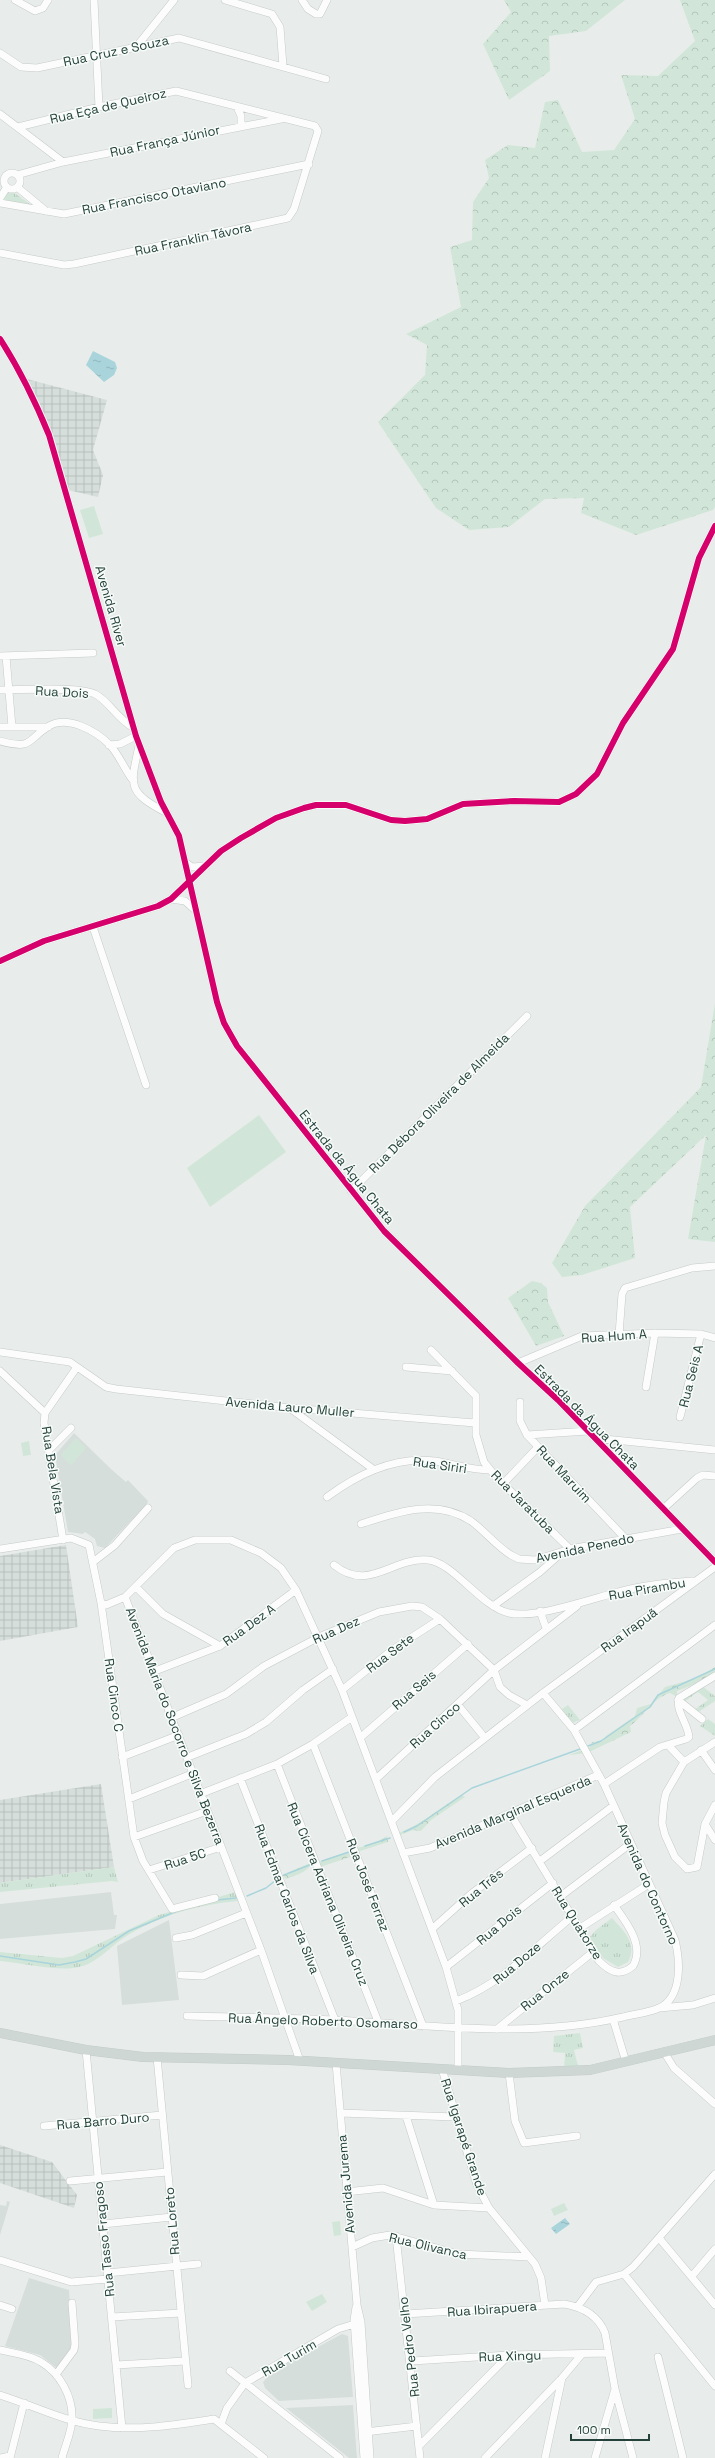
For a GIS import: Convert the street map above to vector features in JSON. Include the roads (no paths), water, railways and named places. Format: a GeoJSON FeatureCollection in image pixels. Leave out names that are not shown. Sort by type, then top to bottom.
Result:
{"type":"FeatureCollection","features":[{"type":"Feature","properties":{"kind":"main road"},"geometry":{"type":"LineString","coordinates":[[0,2033],[86,2050],[157,2058],[300,2061],[509,2073],[590,2070],[715,2040]]}},
{"type":"Feature","properties":{"kind":"street"},"geometry":{"type":"LineString","coordinates":[[14,0],[35,12],[44,8],[48,0]]}},
{"type":"Feature","properties":{"kind":"street"},"geometry":{"type":"LineString","coordinates":[[94,0],[99,106]]}},
{"type":"Feature","properties":{"kind":"street"},"geometry":{"type":"LineString","coordinates":[[137,46],[174,0]]}},
{"type":"Feature","properties":{"kind":"street"},"geometry":{"type":"LineString","coordinates":[[225,0],[272,14],[280,27],[283,66]]}},
{"type":"Feature","properties":{"kind":"street"},"geometry":{"type":"LineString","coordinates":[[302,0],[308,9],[316,14],[320,14],[327,0]]}},
{"type":"Feature","properties":{"kind":"street","name":"Rua Cruz e Souza"},"geometry":{"type":"LineString","coordinates":[[0,53],[14,63],[29,68],[96,56],[179,38],[326,79]]}},
{"type":"Feature","properties":{"kind":"street","name":"Rua Eça de Queiroz"},"geometry":{"type":"LineString","coordinates":[[18,127],[99,106],[176,91],[315,126]]}},
{"type":"Feature","properties":{"kind":"street"},"geometry":{"type":"LineString","coordinates":[[237,106],[241,116],[241,126]]}},
{"type":"Feature","properties":{"kind":"street"},"geometry":{"type":"LineString","coordinates":[[0,114],[63,162]]}},
{"type":"Feature","properties":{"kind":"street","name":"Rua França Júnior"},"geometry":{"type":"LineString","coordinates":[[17,176],[63,162],[285,118]]}},
{"type":"Feature","properties":{"kind":"street","name":"Rua Franklin Távora"},"geometry":{"type":"LineString","coordinates":[[0,253],[64,264],[74,264],[284,220],[292,213],[309,164],[318,136],[318,131],[315,126]]}},
{"type":"Feature","properties":{"kind":"street"},"geometry":{"type":"LineString","coordinates":[[44,167],[48,161],[47,151]]}},
{"type":"Feature","properties":{"kind":"street","name":"Rua Francisco Otaviano"},"geometry":{"type":"LineString","coordinates":[[0,203],[64,214],[309,164]]}},
{"type":"Feature","properties":{"kind":"street"},"geometry":{"type":"LineString","coordinates":[[0,198],[6,177],[10,174],[17,176],[20,180],[17,187]]}},
{"type":"Feature","properties":{"kind":"street"},"geometry":{"type":"LineString","coordinates":[[4,183],[13,189],[17,187]]}},
{"type":"Feature","properties":{"kind":"street"},"geometry":{"type":"LineString","coordinates":[[17,187],[46,211]]}},
{"type":"Feature","properties":{"kind":"street","name":"Avenida River"},"geometry":{"type":"LineString","coordinates":[[0,339],[15,362],[35,400],[51,442],[139,746],[178,836],[189,883]]}},
{"type":"Feature","properties":{"kind":"street"},"geometry":{"type":"LineString","coordinates":[[0,961],[44,941],[137,914],[171,899],[221,852],[262,825],[289,813],[316,806],[346,805],[391,820],[405,821],[427,819],[463,804],[514,800],[559,802],[576,794],[590,782],[600,770],[624,723],[673,650],[699,558],[715,526]]}},
{"type":"Feature","properties":{"kind":"street"},"geometry":{"type":"LineString","coordinates":[[12,727],[9,690],[3,656],[93,653]]}},
{"type":"Feature","properties":{"kind":"street","name":"Rua Dois"},"geometry":{"type":"LineString","coordinates":[[0,690],[86,691],[95,693],[120,719],[134,728]]}},
{"type":"Feature","properties":{"kind":"street"},"geometry":{"type":"LineString","coordinates":[[0,727],[48,727],[62,722],[69,722],[88,730],[109,745],[132,779],[134,787],[144,800],[167,813]]}},
{"type":"Feature","properties":{"kind":"street"},"geometry":{"type":"LineString","coordinates":[[0,741],[22,745],[30,742],[48,727]]}},
{"type":"Feature","properties":{"kind":"street"},"geometry":{"type":"LineString","coordinates":[[109,745],[120,744],[136,736]]}},
{"type":"Feature","properties":{"kind":"street","name":"Avenida River"},"geometry":{"type":"LineString","coordinates":[[132,779],[139,746]]}},
{"type":"Feature","properties":{"kind":"street"},"geometry":{"type":"LineString","coordinates":[[185,862],[192,866],[206,866]]}},
{"type":"Feature","properties":{"kind":"street","name":"Estrada da Água Chata"},"geometry":{"type":"LineString","coordinates":[[189,883],[217,1002],[224,1023],[237,1046],[351,1191],[404,1252],[558,1400],[715,1562]]}},
{"type":"Feature","properties":{"kind":"street"},"geometry":{"type":"LineString","coordinates":[[171,899],[185,901],[196,910]]}},
{"type":"Feature","properties":{"kind":"street"},"geometry":{"type":"LineString","coordinates":[[93,926],[146,1085]]}},
{"type":"Feature","properties":{"kind":"street","name":"Rua Débora Oliveira de Almeida"},"geometry":{"type":"LineString","coordinates":[[351,1191],[527,1016]]}},
{"type":"Feature","properties":{"kind":"street"},"geometry":{"type":"LineString","coordinates":[[619,1335],[622,1294],[626,1288],[692,1268],[715,1266]]}},
{"type":"Feature","properties":{"kind":"street"},"geometry":{"type":"LineString","coordinates":[[646,1387],[655,1333]]}},
{"type":"Feature","properties":{"kind":"street","name":"Rua Hum A"},"geometry":{"type":"LineString","coordinates":[[518,1363],[582,1336],[655,1333],[701,1334],[715,1338]]}},
{"type":"Feature","properties":{"kind":"street","name":"Rua Seis A"},"geometry":{"type":"LineString","coordinates":[[680,1417],[701,1334]]}},
{"type":"Feature","properties":{"kind":"street","name":"Rua Jaratuba"},"geometry":{"type":"LineString","coordinates":[[431,1350],[476,1396],[475,1423],[480,1453],[489,1470],[570,1549]]}},
{"type":"Feature","properties":{"kind":"street"},"geometry":{"type":"LineString","coordinates":[[0,1352],[59,1359],[77,1367],[45,1413]]}},
{"type":"Feature","properties":{"kind":"street","name":"Avenida Lauro Muller"},"geometry":{"type":"LineString","coordinates":[[77,1367],[106,1387],[290,1408],[475,1423]]}},
{"type":"Feature","properties":{"kind":"street"},"geometry":{"type":"LineString","coordinates":[[406,1367],[452,1371]]}},
{"type":"Feature","properties":{"kind":"street","name":"Rua Bela Vista"},"geometry":{"type":"LineString","coordinates":[[0,1371],[45,1413],[44,1423],[63,1540]]}},
{"type":"Feature","properties":{"kind":"street","name":"Rua Maruim"},"geometry":{"type":"LineString","coordinates":[[520,1402],[520,1421],[527,1435],[625,1538]]}},
{"type":"Feature","properties":{"kind":"street"},"geometry":{"type":"LineString","coordinates":[[290,1408],[373,1469]]}},
{"type":"Feature","properties":{"kind":"street"},"geometry":{"type":"LineString","coordinates":[[49,1450],[71,1428]]}},
{"type":"Feature","properties":{"kind":"street"},"geometry":{"type":"LineString","coordinates":[[527,1435],[588,1431]]}},
{"type":"Feature","properties":{"kind":"street"},"geometry":{"type":"LineString","coordinates":[[594,1438],[715,1450]]}},
{"type":"Feature","properties":{"kind":"street"},"geometry":{"type":"LineString","coordinates":[[503,1484],[538,1447]]}},
{"type":"Feature","properties":{"kind":"street","name":"Rua Siriri"},"geometry":{"type":"LineString","coordinates":[[327,1497],[373,1469],[405,1460],[419,1460],[471,1469],[489,1470]]}},
{"type":"Feature","properties":{"kind":"street"},"geometry":{"type":"LineString","coordinates":[[663,1509],[697,1478],[703,1475],[715,1476]]}},
{"type":"Feature","properties":{"kind":"street"},"geometry":{"type":"LineString","coordinates":[[93,1562],[115,1545],[148,1508]]}},
{"type":"Feature","properties":{"kind":"street","name":"Avenida Penedo"},"geometry":{"type":"LineString","coordinates":[[361,1524],[415,1508],[441,1509],[471,1521],[511,1555],[519,1559],[535,1560],[570,1549],[682,1529]]}},
{"type":"Feature","properties":{"kind":"street","name":"Rua Cinco C"},"geometry":{"type":"LineString","coordinates":[[0,1549],[78,1539],[89,1545],[101,1604],[134,1837],[143,1861],[173,1909],[215,1898]]}},
{"type":"Feature","properties":{"kind":"street","name":"Avenida Maria do Socorro e Silva Bezerra"},"geometry":{"type":"LineString","coordinates":[[300,2061],[261,1950],[200,1794],[194,1773],[173,1717],[126,1597],[148,1572],[174,1548],[195,1540],[231,1540],[261,1553],[281,1568],[296,1590],[319,1637],[342,1690],[446,1967],[456,2001],[459,2028],[458,2070]]}},
{"type":"Feature","properties":{"kind":"street"},"geometry":{"type":"LineString","coordinates":[[493,1606],[540,1572],[561,1553]]}},
{"type":"Feature","properties":{"kind":"street"},"geometry":{"type":"LineString","coordinates":[[334,1565],[344,1573],[358,1577],[413,1562],[430,1560],[445,1568],[493,1606],[515,1614],[579,1604]]}},
{"type":"Feature","properties":{"kind":"street"},"geometry":{"type":"LineString","coordinates":[[535,1560],[540,1572]]}},
{"type":"Feature","properties":{"kind":"street","name":"Rua Irapuã"},"geometry":{"type":"LineString","coordinates":[[392,1821],[435,1777],[527,1705],[670,1600],[693,1581],[715,1567]]}},
{"type":"Feature","properties":{"kind":"street","name":"Rua Pirambu"},"geometry":{"type":"LineString","coordinates":[[579,1604],[619,1591],[693,1581]]}},
{"type":"Feature","properties":{"kind":"street"},"geometry":{"type":"LineString","coordinates":[[665,1584],[670,1590],[670,1600]]}},
{"type":"Feature","properties":{"kind":"street"},"geometry":{"type":"LineString","coordinates":[[136,1587],[163,1614],[220,1646]]}},
{"type":"Feature","properties":{"kind":"street","name":"Rua Dez A"},"geometry":{"type":"LineString","coordinates":[[155,1671],[220,1646],[296,1590]]}},
{"type":"Feature","properties":{"kind":"street"},"geometry":{"type":"LineString","coordinates":[[101,1604],[106,1605],[126,1597]]}},
{"type":"Feature","properties":{"kind":"street","name":"Rua Cinco"},"geometry":{"type":"LineString","coordinates":[[376,1779],[458,1705],[494,1670],[546,1628],[579,1604]]}},
{"type":"Feature","properties":{"kind":"street","name":"Rua Dez"},"geometry":{"type":"LineString","coordinates":[[173,1717],[226,1694],[264,1666],[319,1637],[379,1612],[403,1606],[422,1607],[440,1619],[494,1670]]}},
{"type":"Feature","properties":{"kind":"street"},"geometry":{"type":"LineString","coordinates":[[540,1611],[546,1628]]}},
{"type":"Feature","properties":{"kind":"street","name":"Rua Sete"},"geometry":{"type":"LineString","coordinates":[[342,1690],[392,1650],[440,1619]]}},
{"type":"Feature","properties":{"kind":"street"},"geometry":{"type":"LineString","coordinates":[[574,1730],[715,1625]]}},
{"type":"Feature","properties":{"kind":"street","name":"Rua Seis"},"geometry":{"type":"LineString","coordinates":[[360,1737],[468,1644]]}},
{"type":"Feature","properties":{"kind":"street"},"geometry":{"type":"LineString","coordinates":[[188,1758],[253,1730],[271,1718],[303,1690],[333,1669]]}},
{"type":"Feature","properties":{"kind":"street"},"geometry":{"type":"LineString","coordinates":[[494,1670],[500,1688],[527,1705]]}},
{"type":"Feature","properties":{"kind":"street"},"geometry":{"type":"LineString","coordinates":[[678,1700],[680,1696],[715,1676]]}},
{"type":"Feature","properties":{"kind":"street","name":"Avenida do Contorno"},"geometry":{"type":"LineString","coordinates":[[544,1693],[574,1730],[604,1784],[630,1844],[668,1923],[679,1956],[678,1980],[673,1992],[660,2008]]}},
{"type":"Feature","properties":{"kind":"street"},"geometry":{"type":"LineString","coordinates":[[678,1700],[702,1718]]}},
{"type":"Feature","properties":{"kind":"street"},"geometry":{"type":"LineString","coordinates":[[604,1784],[660,1747],[669,1746],[689,1737],[678,1700]]}},
{"type":"Feature","properties":{"kind":"street"},"geometry":{"type":"LineString","coordinates":[[458,1705],[485,1738]]}},
{"type":"Feature","properties":{"kind":"street"},"geometry":{"type":"LineString","coordinates":[[200,1794],[277,1764],[313,1744],[352,1717]]}},
{"type":"Feature","properties":{"kind":"street"},"geometry":{"type":"LineString","coordinates":[[122,1757],[179,1734]]}},
{"type":"Feature","properties":{"kind":"street"},"geometry":{"type":"LineString","coordinates":[[715,1742],[684,1762],[666,1793],[662,1823],[675,1857],[687,1869],[694,1869],[699,1862],[705,1824],[715,1804]]}},
{"type":"Feature","properties":{"kind":"street","name":"Rua José Ferraz"},"geometry":{"type":"LineString","coordinates":[[313,1744],[423,2026]]}},
{"type":"Feature","properties":{"kind":"street"},"geometry":{"type":"LineString","coordinates":[[669,1746],[684,1762]]}},
{"type":"Feature","properties":{"kind":"street"},"geometry":{"type":"LineString","coordinates":[[701,1750],[715,1770]]}},
{"type":"Feature","properties":{"kind":"street","name":"Rua Cícera Adriana Oliveira Cruz"},"geometry":{"type":"LineString","coordinates":[[277,1764],[379,2024]]}},
{"type":"Feature","properties":{"kind":"street"},"geometry":{"type":"LineString","coordinates":[[129,1799],[194,1773]]}},
{"type":"Feature","properties":{"kind":"street","name":"Avenida Marginal Esquerda"},"geometry":{"type":"LineString","coordinates":[[403,1853],[430,1848],[511,1815],[598,1775]]}},
{"type":"Feature","properties":{"kind":"street","name":"Rua Edmar Carlos da Silva"},"geometry":{"type":"LineString","coordinates":[[240,1778],[335,2020]]}},
{"type":"Feature","properties":{"kind":"street"},"geometry":{"type":"LineString","coordinates":[[540,1861],[613,1806]]}},
{"type":"Feature","properties":{"kind":"street"},"geometry":{"type":"LineString","coordinates":[[134,1837],[207,1811]]}},
{"type":"Feature","properties":{"kind":"street","name":"Rua Quatorze"},"geometry":{"type":"LineString","coordinates":[[511,1815],[573,1916],[593,1952],[604,1966],[618,1973],[627,1971],[636,1962],[636,1949],[630,1928],[614,1905]]}},
{"type":"Feature","properties":{"kind":"street"},"geometry":{"type":"LineString","coordinates":[[705,1824],[715,1840]]}},
{"type":"Feature","properties":{"kind":"street"},"geometry":{"type":"LineString","coordinates":[[561,1896],[630,1844]]}},
{"type":"Feature","properties":{"kind":"street","name":"Rua 5C"},"geometry":{"type":"LineString","coordinates":[[149,1870],[221,1847]]}},
{"type":"Feature","properties":{"kind":"street","name":"Rua Três"},"geometry":{"type":"LineString","coordinates":[[432,1929],[471,1894],[532,1848]]}},
{"type":"Feature","properties":{"kind":"street","name":"Rua Dois"},"geometry":{"type":"LineString","coordinates":[[446,1967],[553,1883]]}},
{"type":"Feature","properties":{"kind":"street"},"geometry":{"type":"LineString","coordinates":[[580,1928],[649,1884]]}},
{"type":"Feature","properties":{"kind":"street"},"geometry":{"type":"LineString","coordinates":[[176,1938],[192,1935],[246,1913]]}},
{"type":"Feature","properties":{"kind":"street","name":"Rua Doze"},"geometry":{"type":"LineString","coordinates":[[456,2001],[476,1994],[494,1983],[573,1916]]}},
{"type":"Feature","properties":{"kind":"street"},"geometry":{"type":"LineString","coordinates":[[181,1975],[203,1976],[261,1950]]}},
{"type":"Feature","properties":{"kind":"street","name":"Rua Onze"},"geometry":{"type":"LineString","coordinates":[[497,2029],[593,1952]]}},
{"type":"Feature","properties":{"kind":"street"},"geometry":{"type":"LineString","coordinates":[[459,2028],[528,2030],[579,2025],[660,2008],[693,2005],[715,1998]]}},
{"type":"Feature","properties":{"kind":"street","name":"Rua Ângelo Roberto Osomarso"},"geometry":{"type":"LineString","coordinates":[[186,2016],[335,2020],[459,2028]]}},
{"type":"Feature","properties":{"kind":"street"},"geometry":{"type":"LineString","coordinates":[[613,2019],[626,2062]]}},
{"type":"Feature","properties":{"kind":"street","name":"Rua Tasso Fragoso"},"geometry":{"type":"LineString","coordinates":[[86,2050],[122,2428]]}},
{"type":"Feature","properties":{"kind":"street"},"geometry":{"type":"LineString","coordinates":[[664,2052],[674,2068],[715,2104]]}},
{"type":"Feature","properties":{"kind":"street","name":"Rua Loreto"},"geometry":{"type":"LineString","coordinates":[[157,2058],[188,2385]]}},
{"type":"Feature","properties":{"kind":"street","name":"Avenida Jurema"},"geometry":{"type":"LineString","coordinates":[[336,2063],[357,2305],[357,2322],[366,2432],[370,2458]]}},
{"type":"Feature","properties":{"kind":"street","name":"Rua Igarapé Grande"},"geometry":{"type":"LineString","coordinates":[[442,2069],[477,2185],[489,2208],[529,2257],[541,2278],[544,2305]]}},
{"type":"Feature","properties":{"kind":"street"},"geometry":{"type":"LineString","coordinates":[[509,2073],[515,2121],[524,2143],[577,2136]]}},
{"type":"Feature","properties":{"kind":"street"},"geometry":{"type":"LineString","coordinates":[[340,2113],[406,2116],[456,2116]]}},
{"type":"Feature","properties":{"kind":"street","name":"Rua Barro Duro"},"geometry":{"type":"LineString","coordinates":[[44,2126],[162,2115]]}},
{"type":"Feature","properties":{"kind":"street"},"geometry":{"type":"LineString","coordinates":[[406,2116],[434,2205]]}},
{"type":"Feature","properties":{"kind":"street"},"geometry":{"type":"LineString","coordinates":[[70,2181],[98,2177],[167,2172]]}},
{"type":"Feature","properties":{"kind":"street"},"geometry":{"type":"LineString","coordinates":[[633,2458],[615,2389],[602,2325],[578,2306],[596,2282],[624,2274],[659,2238],[715,2174]]}},
{"type":"Feature","properties":{"kind":"street"},"geometry":{"type":"LineString","coordinates":[[346,2192],[383,2188],[434,2205],[489,2208]]}},
{"type":"Feature","properties":{"kind":"street"},"geometry":{"type":"LineString","coordinates":[[103,2224],[172,2217]]}},
{"type":"Feature","properties":{"kind":"street","name":"Rua Olivanca"},"geometry":{"type":"LineString","coordinates":[[352,2247],[376,2236],[396,2236],[458,2254],[529,2257]]}},
{"type":"Feature","properties":{"kind":"street","name":"Rua Pedro Velho"},"geometry":{"type":"LineString","coordinates":[[396,2236],[412,2361],[420,2458]]}},
{"type":"Feature","properties":{"kind":"street"},"geometry":{"type":"LineString","coordinates":[[659,2238],[715,2305]]}},
{"type":"Feature","properties":{"kind":"street"},"geometry":{"type":"LineString","coordinates":[[692,2276],[715,2249]]}},
{"type":"Feature","properties":{"kind":"street"},"geometry":{"type":"LineString","coordinates":[[0,2260],[71,2282],[198,2264]]}},
{"type":"Feature","properties":{"kind":"street"},"geometry":{"type":"LineString","coordinates":[[624,2274],[715,2386]]}},
{"type":"Feature","properties":{"kind":"street"},"geometry":{"type":"LineString","coordinates":[[57,2373],[74,2350],[75,2344],[72,2303]]}},
{"type":"Feature","properties":{"kind":"street"},"geometry":{"type":"LineString","coordinates":[[0,2305],[12,2309]]}},
{"type":"Feature","properties":{"kind":"street","name":"Rua Ibirapuera"},"geometry":{"type":"LineString","coordinates":[[405,2314],[544,2305],[578,2306]]}},
{"type":"Feature","properties":{"kind":"street"},"geometry":{"type":"LineString","coordinates":[[112,2317],[181,2313]]}},
{"type":"Feature","properties":{"kind":"street","name":"Rua Turim"},"geometry":{"type":"LineString","coordinates":[[214,2419],[227,2408],[245,2383],[338,2329],[357,2322]]}},
{"type":"Feature","properties":{"kind":"street"},"geometry":{"type":"LineString","coordinates":[[0,2350],[41,2361],[57,2373],[68,2397],[72,2420],[62,2458]]}},
{"type":"Feature","properties":{"kind":"street","name":"Rua Xingu"},"geometry":{"type":"LineString","coordinates":[[412,2361],[509,2355],[608,2353]]}},
{"type":"Feature","properties":{"kind":"street"},"geometry":{"type":"LineString","coordinates":[[485,2458],[562,2378],[582,2354]]}},
{"type":"Feature","properties":{"kind":"street"},"geometry":{"type":"LineString","coordinates":[[420,2445],[509,2355]]}},
{"type":"Feature","properties":{"kind":"street"},"geometry":{"type":"LineString","coordinates":[[658,2357],[683,2458]]}},
{"type":"Feature","properties":{"kind":"street"},"geometry":{"type":"LineString","coordinates":[[116,2365],[185,2361]]}},
{"type":"Feature","properties":{"kind":"street"},"geometry":{"type":"LineString","coordinates":[[230,2371],[340,2458]]}},
{"type":"Feature","properties":{"kind":"street"},"geometry":{"type":"LineString","coordinates":[[545,2458],[562,2378]]}},
{"type":"Feature","properties":{"kind":"street"},"geometry":{"type":"LineString","coordinates":[[595,2458],[615,2389]]}},
{"type":"Feature","properties":{"kind":"street"},"geometry":{"type":"LineString","coordinates":[[0,2395],[72,2420],[99,2426],[149,2428],[214,2419],[264,2458]]}},
{"type":"Feature","properties":{"kind":"street"},"geometry":{"type":"LineString","coordinates":[[0,2458],[10,2457],[24,2403]]}},
{"type":"Feature","properties":{"kind":"street","name":"Rua Turim"},"geometry":{"type":"LineString","coordinates":[[221,2424],[227,2408]]}},
{"type":"Feature","properties":{"kind":"street"},"geometry":{"type":"LineString","coordinates":[[606,2416],[617,2413],[623,2417]]}},
{"type":"Feature","properties":{"kind":"street"},"geometry":{"type":"LineString","coordinates":[[366,2432],[417,2426]]}},
{"type":"Feature","properties":{"kind":"street","name":"Avenida Jurema"},"geometry":{"type":"LineString","coordinates":[[364,2458],[366,2432]]}},
{"type":"Feature","properties":{"kind":"water"},"geometry":{"type":"Polygon","coordinates":[[[93,351],[115,362],[117,368],[114,375],[104,382],[86,365],[93,351]]]}},
{"type":"Feature","properties":{"kind":"water"},"geometry":{"type":"Polygon","coordinates":[[[565,2218],[570,2224],[556,2234],[551,2228],[565,2218]]]}},
{"type":"Feature","properties":{"kind":"waterway"},"geometry":{"type":"LineString","coordinates":[[588,1746],[601,1741],[650,1707],[658,1695],[715,1669]]}},
{"type":"Feature","properties":{"kind":"waterway"},"geometry":{"type":"LineString","coordinates":[[404,1832],[417,1826],[472,1788],[580,1749]]}},
{"type":"Feature","properties":{"kind":"waterway"},"geometry":{"type":"LineString","coordinates":[[365,1846],[390,1838]]}},
{"type":"Feature","properties":{"kind":"waterway"},"geometry":{"type":"LineString","coordinates":[[322,1861],[352,1851]]}},
{"type":"Feature","properties":{"kind":"waterway"},"geometry":{"type":"LineString","coordinates":[[284,1875],[312,1864]]}},
{"type":"Feature","properties":{"kind":"waterway"},"geometry":{"type":"LineString","coordinates":[[247,1896],[266,1888],[276,1880]]}},
{"type":"Feature","properties":{"kind":"waterway"},"geometry":{"type":"LineString","coordinates":[[217,1900],[236,1898]]}},
{"type":"Feature","properties":{"kind":"waterway"},"geometry":{"type":"LineString","coordinates":[[0,1956],[59,1965],[75,1962],[86,1959],[129,1931],[177,1911]]}}]}
